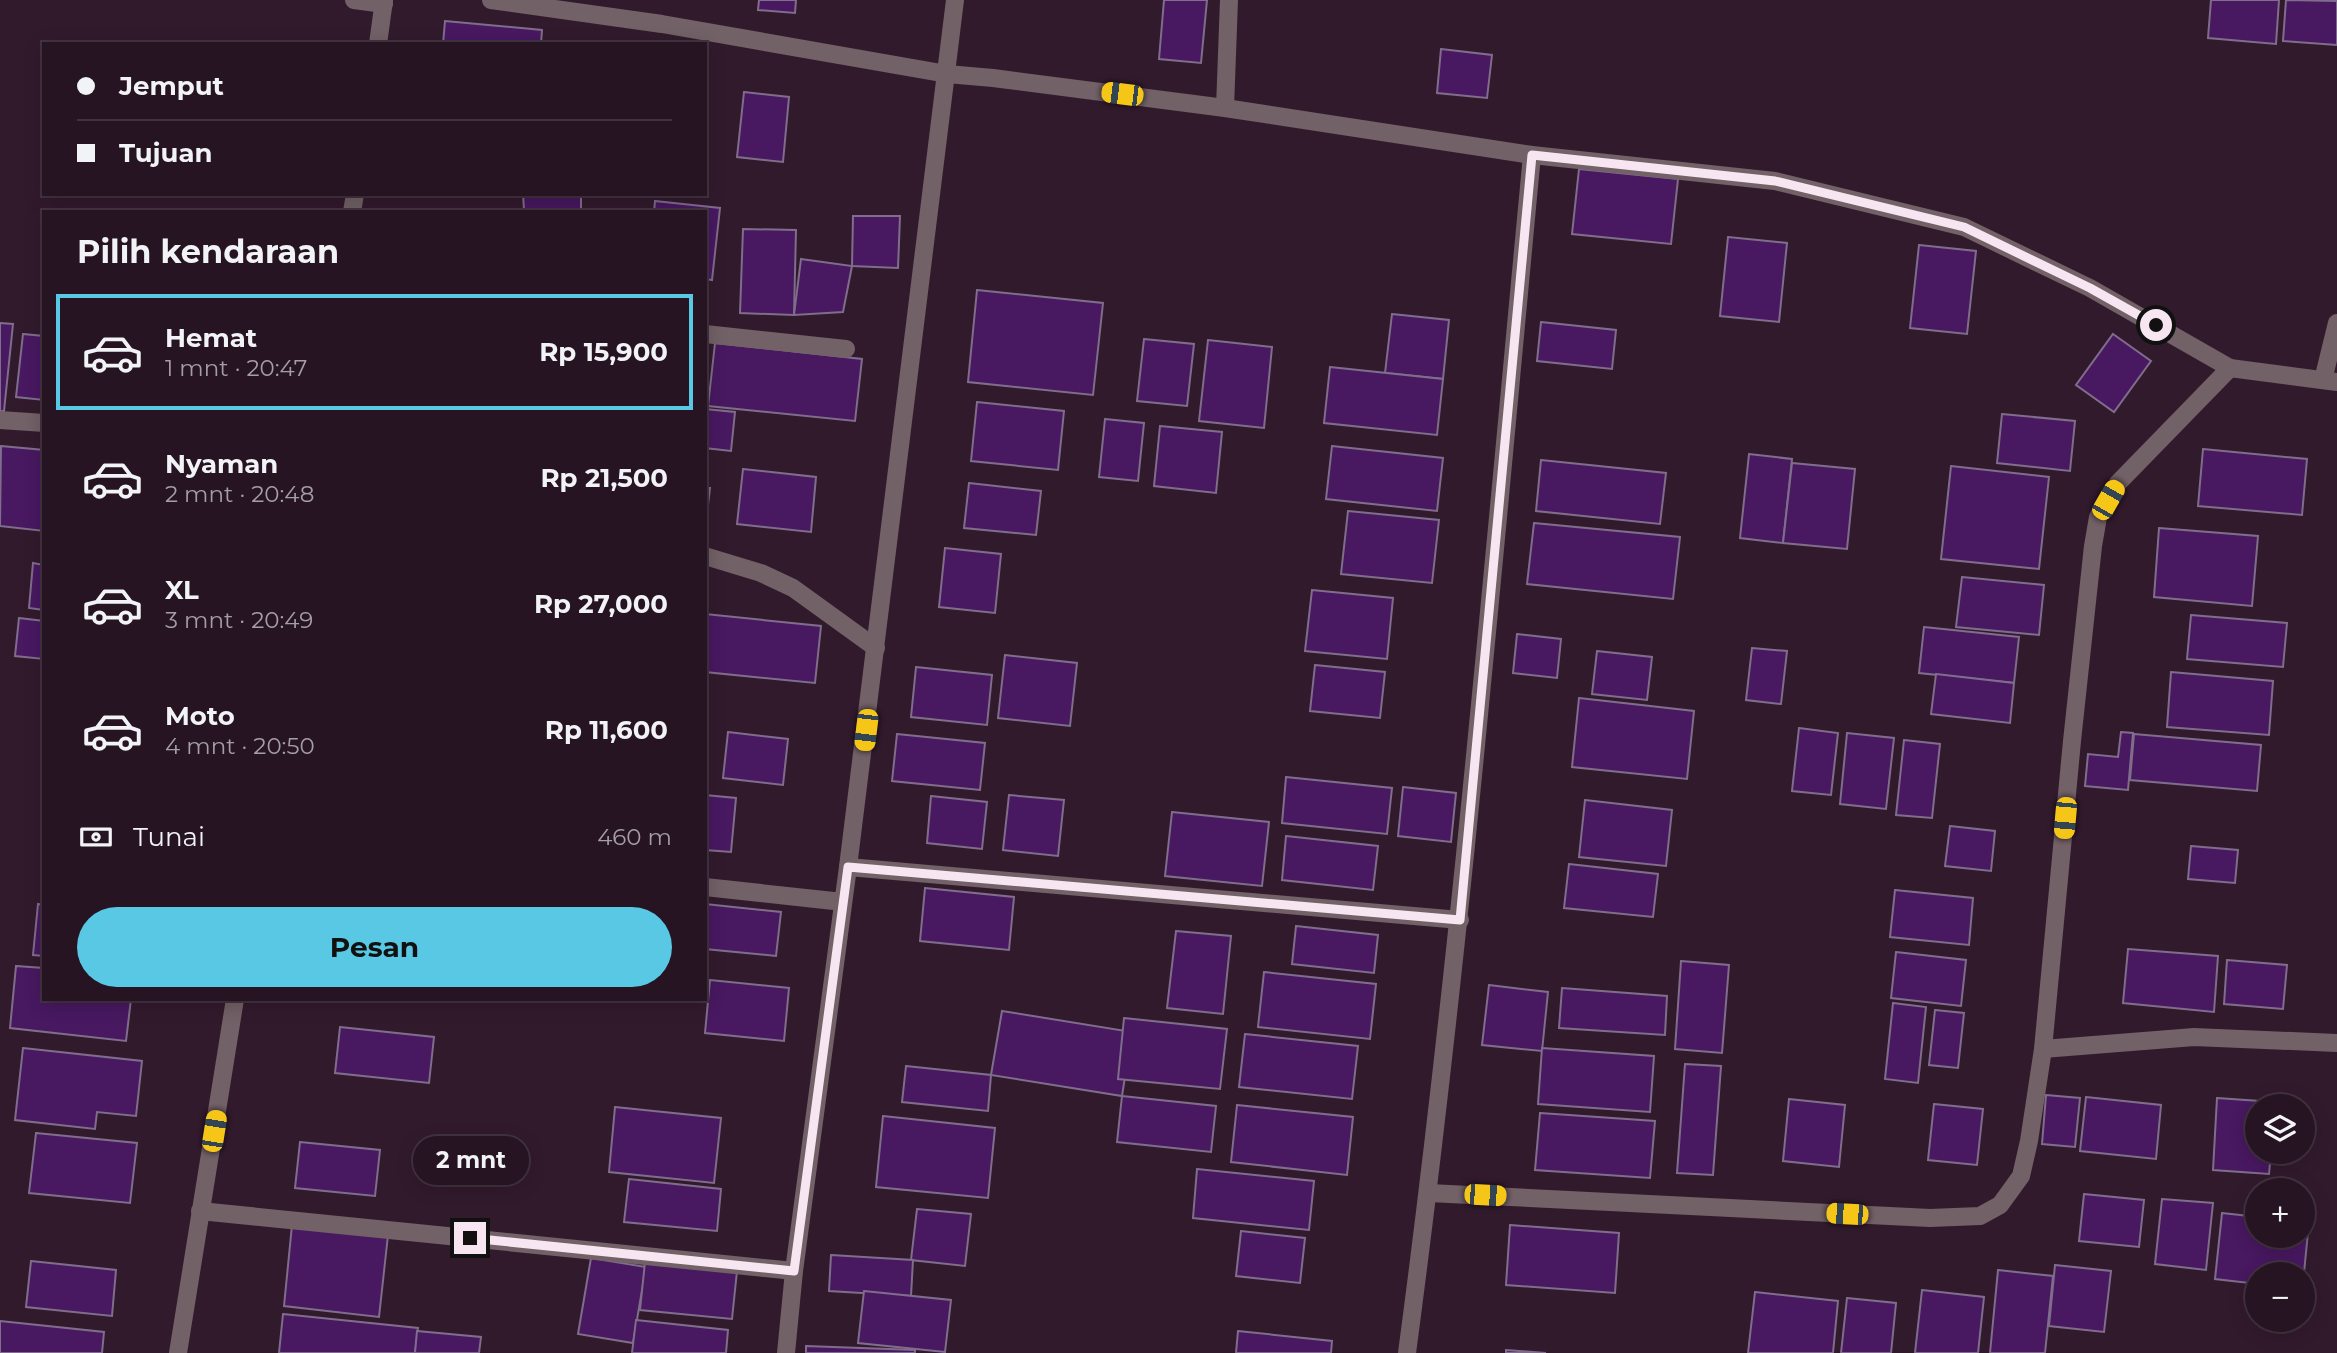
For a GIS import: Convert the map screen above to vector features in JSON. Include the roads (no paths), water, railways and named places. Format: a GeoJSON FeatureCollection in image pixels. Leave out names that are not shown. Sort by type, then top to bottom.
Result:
{"type":"FeatureCollection","features":[{"type":"Feature","properties":{"kind":"street"},"geometry":{"type":"LineString","coordinates":[[354,0],[384,2],[378,42]]}},
{"type":"Feature","properties":{"kind":"street"},"geometry":{"type":"LineString","coordinates":[[491,0],[662,24],[947,74],[1224,108],[1532,155],[1775,181],[1964,227],[2090,288],[2230,368],[2330,381],[2337,323]]}},
{"type":"Feature","properties":{"kind":"street"},"geometry":{"type":"LineString","coordinates":[[786,1353],[794,1271],[876,648],[955,0]]}},
{"type":"Feature","properties":{"kind":"street"},"geometry":{"type":"LineString","coordinates":[[1224,108],[1229,0]]}},
{"type":"Feature","properties":{"kind":"street"},"geometry":{"type":"LineString","coordinates":[[1407,1353],[1429,1193],[1460,920],[1532,155]]}},
{"type":"Feature","properties":{"kind":"street"},"geometry":{"type":"LineString","coordinates":[[707,334],[846,349]]}},
{"type":"Feature","properties":{"kind":"street"},"geometry":{"type":"LineString","coordinates":[[1429,1193],[1930,1218],[1979,1216],[2000,1205],[2021,1176],[2043,1049],[2073,727],[2098,517],[2118,483],[2230,368]]}},
{"type":"Feature","properties":{"kind":"street"},"geometry":{"type":"LineString","coordinates":[[0,420],[42,423]]}},
{"type":"Feature","properties":{"kind":"street"},"geometry":{"type":"LineString","coordinates":[[707,557],[761,573],[793,588],[876,648]]}},
{"type":"Feature","properties":{"kind":"street"},"geometry":{"type":"LineString","coordinates":[[848,867],[1460,920]]}},
{"type":"Feature","properties":{"kind":"street"},"geometry":{"type":"LineString","coordinates":[[707,887],[843,902]]}},
{"type":"Feature","properties":{"kind":"street"},"geometry":{"type":"LineString","coordinates":[[178,1353],[235,1001]]}},
{"type":"Feature","properties":{"kind":"street"},"geometry":{"type":"LineString","coordinates":[[2043,1049],[2194,1037],[2337,1043]]}},
{"type":"Feature","properties":{"kind":"street"},"geometry":{"type":"LineString","coordinates":[[200,1211],[794,1271]]}}]}
